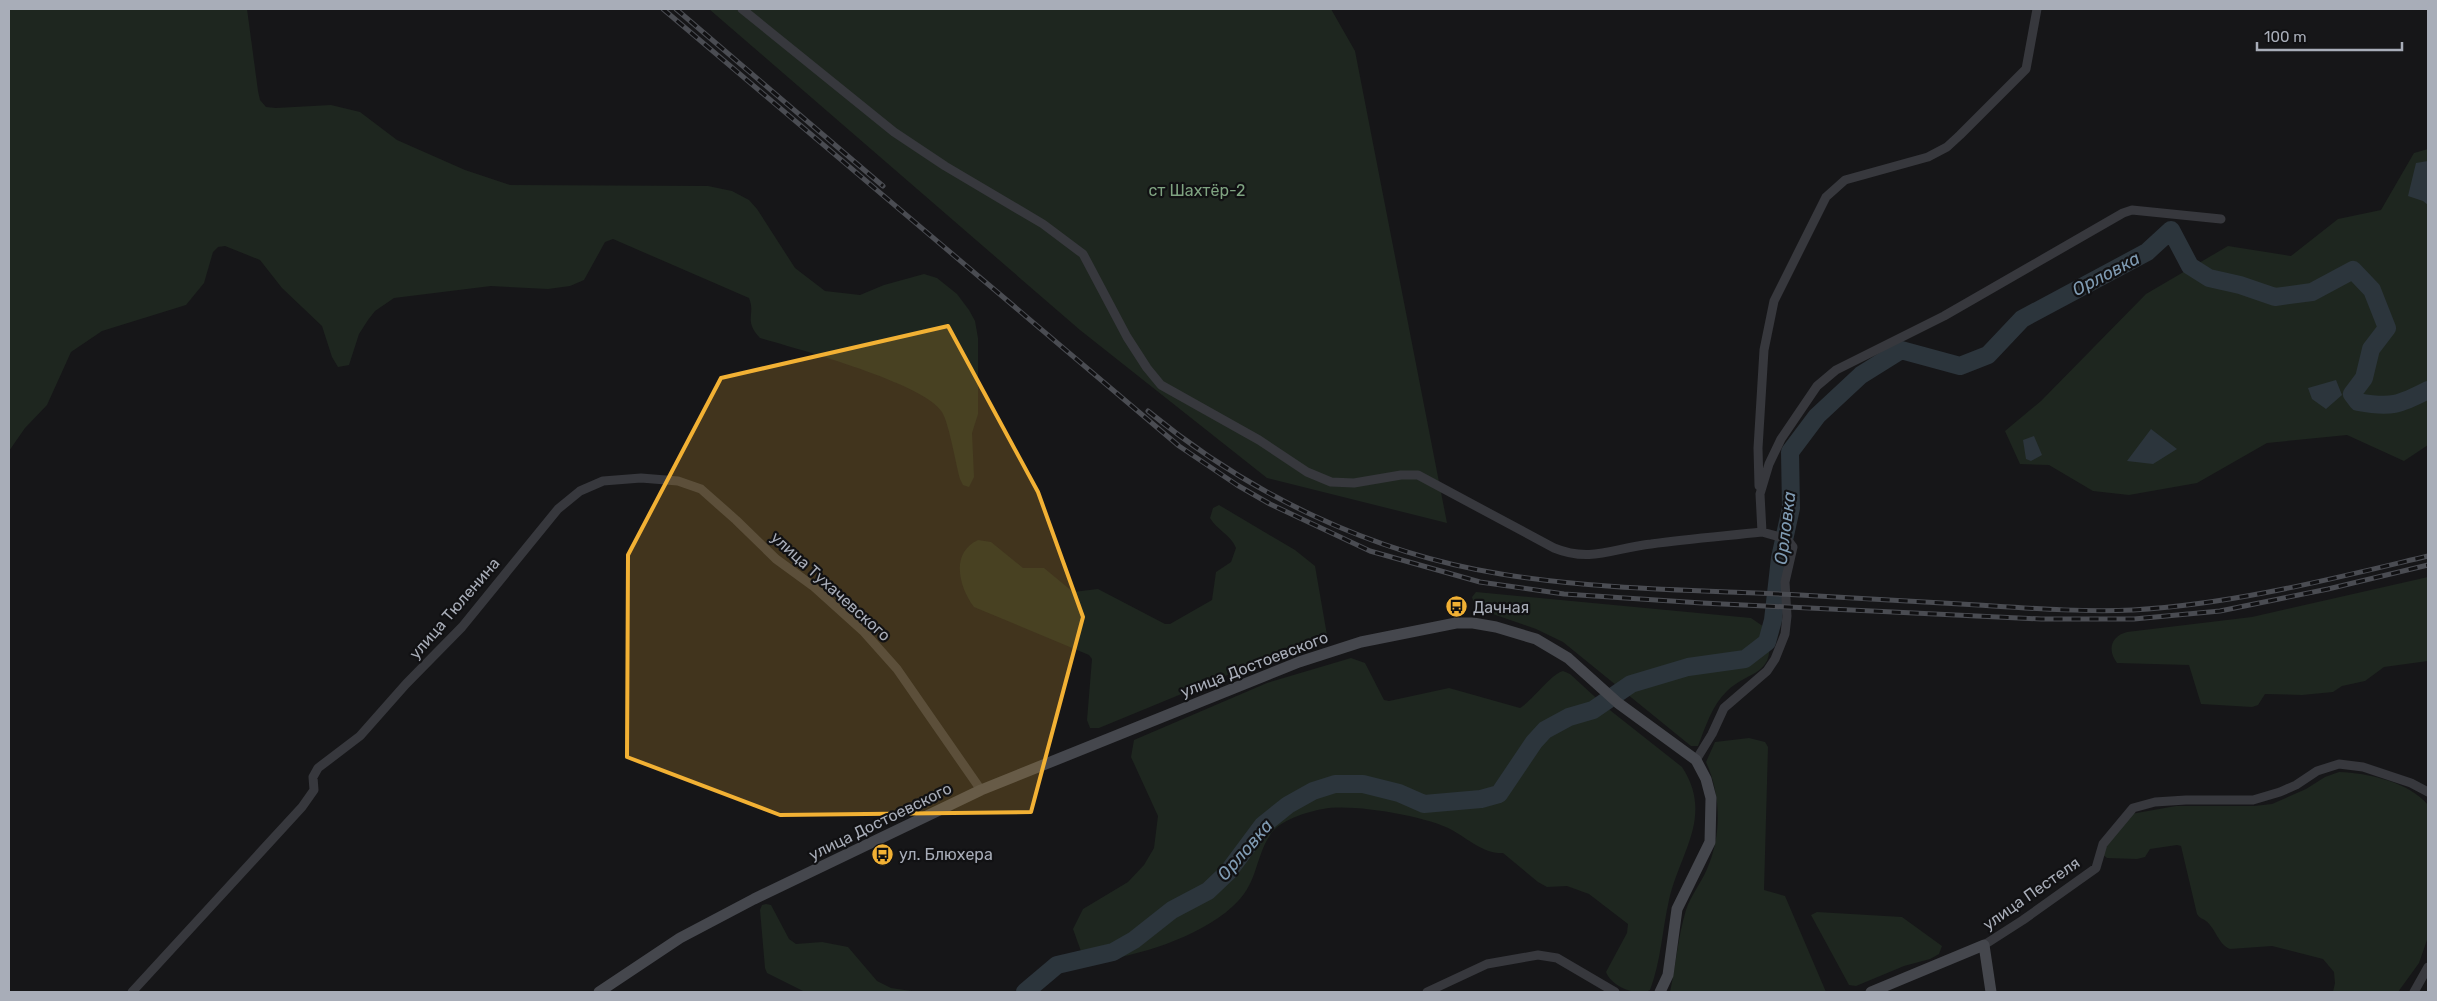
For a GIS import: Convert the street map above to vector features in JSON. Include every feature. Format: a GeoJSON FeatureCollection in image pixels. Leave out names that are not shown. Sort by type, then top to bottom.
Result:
{"type":"FeatureCollection","features":[{"type":"Feature","properties":{"kind":"main road","name":"улица Достоевского"},"geometry":{"type":"LineString","coordinates":[[599,992],[680,938],[754,899],[981,790],[1299,662],[1361,642],[1456,622],[1496,627],[1536,639],[1568,658],[1618,704],[1696,760],[1706,779],[1711,798],[1710,842],[1677,909],[1668,975],[1660,992]]}},
{"type":"Feature","properties":{"kind":"main road","name":"улица Пестеля"},"geometry":{"type":"LineString","coordinates":[[1871,992],[1984,945]]}},
{"type":"Feature","properties":{"kind":"main road"},"geometry":{"type":"LineString","coordinates":[[1984,945],[1991,992]]}},
{"type":"Feature","properties":{"kind":"street"},"geometry":{"type":"LineString","coordinates":[[742,9],[894,132],[945,166],[1043,224],[1083,254],[1127,337],[1147,368],[1161,384],[1259,440],[1307,472],[1331,482],[1345,483],[1401,475],[1418,475],[1554,548],[1571,555],[1589,556],[1649,544],[1762,532],[1783,537],[1792,547],[1785,582],[1787,616],[1782,644],[1768,671],[1724,708],[1712,734],[1696,760]]}},
{"type":"Feature","properties":{"kind":"street"},"geometry":{"type":"LineString","coordinates":[[1762,532],[1759,406],[1764,350],[1774,301],[1826,197],[1845,180],[1928,157],[1947,147],[2026,70],[2036,9]]}},
{"type":"Feature","properties":{"kind":"street"},"geometry":{"type":"LineString","coordinates":[[1760,494],[1769,464],[1781,439],[1816,386],[1836,370],[1944,316],[2123,213],[2132,210],[2221,219]]}},
{"type":"Feature","properties":{"kind":"street","name":"улица Тухачевского"},"geometry":{"type":"LineString","coordinates":[[641,478],[678,481],[701,489],[776,559],[813,586],[864,632],[897,669],[981,790]]}},
{"type":"Feature","properties":{"kind":"street","name":"улица Тюленина"},"geometry":{"type":"LineString","coordinates":[[132,992],[314,790],[313,777],[318,768],[360,736],[406,684],[462,627],[558,509],[580,491],[603,481],[641,478]]}},
{"type":"Feature","properties":{"kind":"street","name":"улица Пестеля"},"geometry":{"type":"LineString","coordinates":[[1984,945],[2096,868],[2103,844],[2133,808],[2170,801],[2253,800],[2296,785],[2326,767],[2339,764],[2363,767],[2411,783],[2428,792]]}},
{"type":"Feature","properties":{"kind":"street"},"geometry":{"type":"LineString","coordinates":[[1427,992],[1486,964],[1538,955],[1557,958],[1615,992]]}},
{"type":"Feature","properties":{"kind":"street"},"geometry":{"type":"LineString","coordinates":[[2414,992],[2428,967]]}},
{"type":"Feature","properties":{"kind":"highlighted area"},"geometry":{"type":"Polygon","coordinates":[[[948,326],[1038,492],[1083,617],[1031,812],[780,815],[627,757],[628,555],[721,378],[948,326]]]}},
{"type":"Feature","properties":{"kind":"green space"},"geometry":{"type":"Polygon","coordinates":[[[9,9],[247,9],[258,91],[260,100],[266,107],[331,105],[360,112],[397,140],[465,170],[510,185],[708,186],[732,191],[749,200],[757,209],[795,268],[825,291],[860,295],[884,285],[924,274],[937,278],[957,294],[975,321],[978,338],[978,414],[972,433],[974,477],[969,487],[963,485],[945,417],[931,401],[911,390],[858,368],[760,338],[752,327],[749,298],[613,239],[605,242],[584,280],[570,286],[548,289],[491,286],[394,298],[375,311],[368,320],[359,334],[349,365],[338,367],[332,357],[322,326],[282,288],[260,260],[225,246],[218,247],[213,252],[204,283],[186,305],[102,331],[71,352],[47,405],[25,428],[9,451],[9,9]]]}},
{"type":"Feature","properties":{"kind":"green space","name":"ст Шахтёр-2"},"geometry":{"type":"Polygon","coordinates":[[[709,9],[1331,9],[1355,51],[1447,523],[1267,478],[1080,330],[709,9]]]}},
{"type":"Feature","properties":{"kind":"green space"},"geometry":{"type":"Polygon","coordinates":[[[2428,149],[2428,445],[2404,461],[2347,435],[2267,443],[2197,483],[2129,495],[2093,491],[2049,465],[2020,464],[2005,431],[2041,401],[2146,294],[2228,246],[2291,256],[2338,219],[2381,210],[2414,153],[2428,149]]]}},
{"type":"Feature","properties":{"kind":"green space"},"geometry":{"type":"Polygon","coordinates":[[[1219,505],[1295,550],[1315,566],[1327,635],[1321,643],[1259,662],[1099,728],[1090,728],[1087,720],[1092,659],[1089,655],[974,607],[964,590],[960,571],[963,553],[978,540],[991,542],[1023,568],[1044,568],[1073,592],[1098,589],[1165,624],[1170,624],[1212,600],[1216,572],[1231,562],[1236,548],[1234,543],[1210,518],[1213,508],[1219,505]]]}},
{"type":"Feature","properties":{"kind":"green space"},"geometry":{"type":"Polygon","coordinates":[[[2428,577],[2428,661],[2384,667],[2365,681],[2342,686],[2333,692],[2302,695],[2265,694],[2258,705],[2252,707],[2201,704],[2189,665],[2117,663],[2112,653],[2114,640],[2127,632],[2252,617],[2428,577]]]}},
{"type":"Feature","properties":{"kind":"green space"},"geometry":{"type":"Polygon","coordinates":[[[1476,592],[1751,618],[1767,629],[1769,656],[1760,670],[1727,691],[1717,703],[1698,746],[1691,746],[1563,642],[1536,629],[1490,613],[1474,604],[1472,597],[1476,592]]]}},
{"type":"Feature","properties":{"kind":"green space"},"geometry":{"type":"Polygon","coordinates":[[[1351,658],[1365,663],[1384,700],[1389,701],[1449,688],[1520,708],[1553,677],[1563,671],[1570,674],[1606,707],[1682,767],[1691,785],[1695,802],[1695,818],[1692,834],[1669,900],[1659,957],[1650,990],[1644,992],[1631,991],[1618,986],[1609,977],[1606,972],[1627,933],[1628,924],[1589,894],[1567,886],[1547,887],[1538,882],[1503,853],[1483,849],[1440,825],[1408,816],[1370,809],[1336,808],[1316,810],[1280,825],[1270,835],[1265,844],[1247,890],[1232,907],[1202,928],[1166,944],[1110,959],[1093,962],[1082,954],[1073,929],[1083,909],[1128,882],[1144,865],[1154,848],[1158,816],[1131,757],[1134,740],[1267,683],[1351,658]]]}},
{"type":"Feature","properties":{"kind":"green space"},"geometry":{"type":"Polygon","coordinates":[[[1749,738],[1765,742],[1768,747],[1764,890],[1785,896],[1826,992],[1670,992],[1686,910],[1707,869],[1715,843],[1718,815],[1717,801],[1715,788],[1706,762],[1715,742],[1749,738]]]}},
{"type":"Feature","properties":{"kind":"green space"},"geometry":{"type":"Polygon","coordinates":[[[2339,772],[2362,774],[2387,780],[2410,790],[2428,805],[2428,937],[2419,963],[2398,992],[2333,992],[2335,983],[2334,972],[2323,959],[2272,946],[2230,949],[2226,947],[2209,924],[2197,914],[2181,846],[2150,849],[2145,857],[2137,859],[2107,858],[2102,854],[2104,845],[2131,814],[2176,806],[2254,806],[2272,804],[2306,789],[2325,777],[2339,772]]]}},
{"type":"Feature","properties":{"kind":"green space"},"geometry":{"type":"Polygon","coordinates":[[[762,905],[771,905],[789,939],[796,944],[822,942],[848,947],[877,981],[891,988],[918,992],[805,992],[767,973],[760,910],[762,905]]]}},
{"type":"Feature","properties":{"kind":"green space"},"geometry":{"type":"Polygon","coordinates":[[[1817,912],[1902,917],[1942,946],[1939,954],[1930,959],[1904,966],[1856,986],[1849,985],[1811,915],[1817,912]]]}},
{"type":"Feature","properties":{"kind":"shaded area"},"geometry":{"type":"Polygon","coordinates":[[[2428,161],[2428,205],[2423,201],[2408,196],[2416,163],[2428,161]]]}},
{"type":"Feature","properties":{"kind":"shaded area"},"geometry":{"type":"Polygon","coordinates":[[[2336,380],[2342,395],[2326,409],[2312,399],[2308,388],[2336,380]]]}},
{"type":"Feature","properties":{"kind":"shaded area"},"geometry":{"type":"Polygon","coordinates":[[[2151,429],[2177,449],[2153,464],[2127,461],[2151,429]]]}},
{"type":"Feature","properties":{"kind":"shaded area"},"geometry":{"type":"Polygon","coordinates":[[[2034,436],[2042,455],[2031,461],[2026,459],[2023,440],[2034,436]]]}},
{"type":"Feature","properties":{"kind":"waterway","name":"Орловка"},"geometry":{"type":"LineString","coordinates":[[1025,992],[1057,965],[1113,952],[1134,940],[1172,910],[1208,891],[1228,872],[1263,825],[1288,805],[1313,791],[1335,784],[1363,784],[1399,793],[1424,804],[1481,799],[1499,794],[1534,742],[1545,730],[1569,717],[1593,710],[1631,684],[1688,667],[1745,659],[1767,642],[1773,620],[1780,558],[1791,508],[1790,452],[1817,416],[1861,375],[1901,350],[1960,366],[1988,355],[2022,319],[2147,252],[2171,230],[2190,266],[2209,278],[2240,285],[2275,297],[2312,292],[2353,270],[2372,290],[2387,328],[2371,349],[2364,378],[2352,394],[2358,402],[2387,405],[2402,402],[2428,390]]}},
{"type":"Feature","properties":{"kind":"railway"},"geometry":{"type":"LineString","coordinates":[[663,9],[1179,446],[1237,485],[1270,504],[1370,551],[1480,582],[1564,594],[1702,603],[2041,619],[2134,619],[2220,611],[2328,589],[2428,565]]}},
{"type":"Feature","properties":{"kind":"railway"},"geometry":{"type":"LineString","coordinates":[[676,9],[883,186]]}},
{"type":"Feature","properties":{"kind":"railway"},"geometry":{"type":"LineString","coordinates":[[1148,411],[1227,469],[1270,494],[1314,516],[1359,535],[1405,551],[1453,564],[1501,574],[1538,579],[1650,589],[2116,611],[2171,607],[2245,596],[2319,582],[2428,556]]}},
{"type":"Feature","properties":{"kind":"place","name":"Дачная"},"geometry":{"type":"Point","coordinates":[1457,607]}},
{"type":"Feature","properties":{"kind":"place","name":"ул. Блюхера"},"geometry":{"type":"Point","coordinates":[883,854]}}]}
